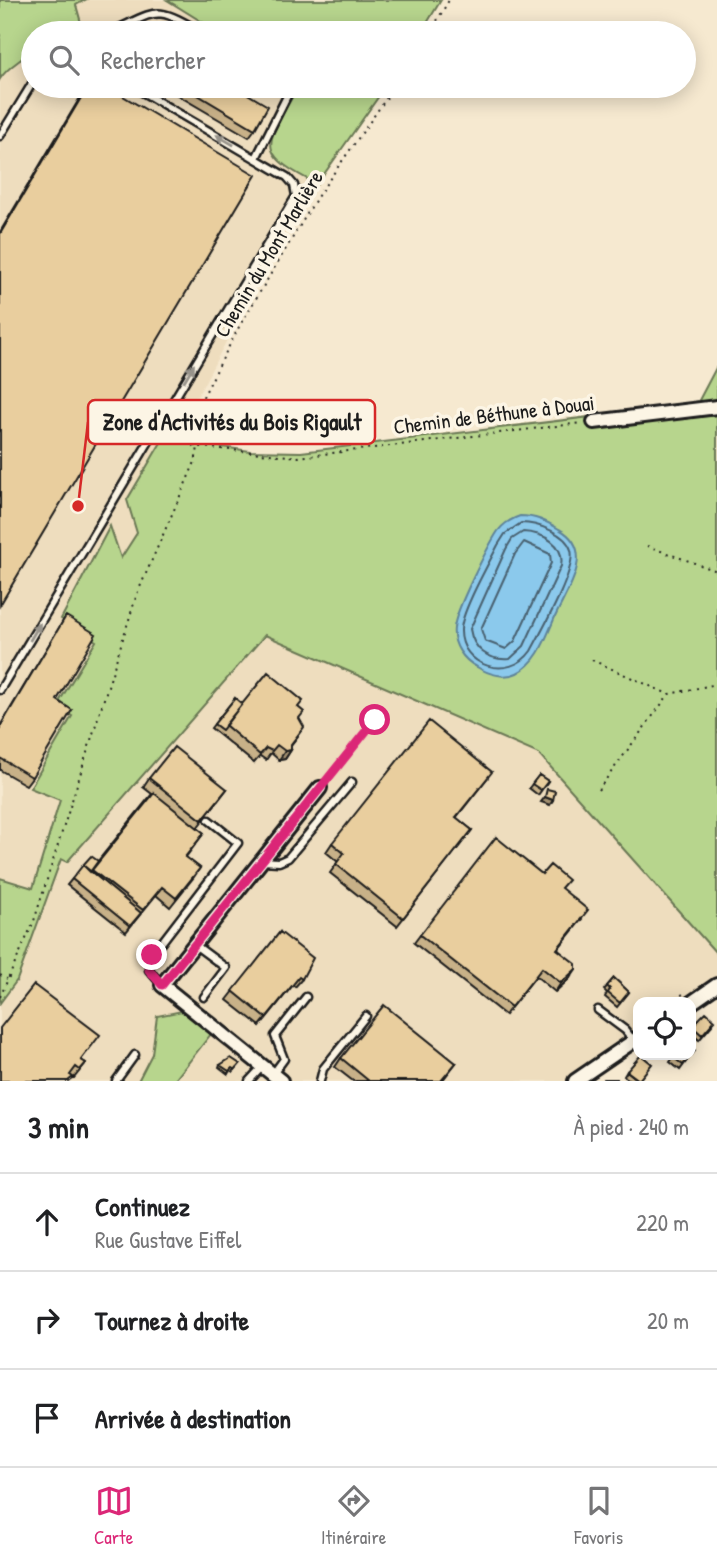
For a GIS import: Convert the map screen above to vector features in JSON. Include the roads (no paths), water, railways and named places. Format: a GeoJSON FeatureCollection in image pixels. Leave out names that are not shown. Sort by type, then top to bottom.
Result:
{"type":"FeatureCollection","features":[{"type":"Feature","properties":{"kind":"street","name":"Chemin de Béthune à Douai"},"geometry":{"type":"LineString","coordinates":[[594,422],[717,407]]}},
{"type":"Feature","properties":{"kind":"street"},"geometry":{"type":"LineString","coordinates":[[272,1074],[162,985],[320,788]]}},
{"type":"Feature","properties":{"kind":"street"},"geometry":{"type":"LineString","coordinates":[[696,1000],[717,985]]}},
{"type":"Feature","properties":{"kind":"street"},"geometry":{"type":"LineString","coordinates":[[575,1081],[633,1042]]}},
{"type":"Feature","properties":{"kind":"lane"},"geometry":{"type":"LineString","coordinates":[[135,21],[156,12],[167,12],[182,21]]}},
{"type":"Feature","properties":{"kind":"lane"},"geometry":{"type":"LineString","coordinates":[[0,136],[23,98]]}},
{"type":"Feature","properties":{"kind":"lane"},"geometry":{"type":"LineString","coordinates":[[0,690],[296,196],[294,185],[288,177],[153,98]]}},
{"type":"Feature","properties":{"kind":"lane"},"geometry":{"type":"LineString","coordinates":[[256,158],[286,98]]}},
{"type":"Feature","properties":{"kind":"lane"},"geometry":{"type":"LineString","coordinates":[[262,861],[279,862],[288,858],[352,782]]}},
{"type":"Feature","properties":{"kind":"lane"},"geometry":{"type":"LineString","coordinates":[[162,985],[149,970],[152,955],[238,843],[209,820]]}},
{"type":"Feature","properties":{"kind":"lane"},"geometry":{"type":"LineString","coordinates":[[194,945],[226,968],[204,997]]}},
{"type":"Feature","properties":{"kind":"lane"},"geometry":{"type":"LineString","coordinates":[[249,1081],[272,1074],[284,1059],[275,1036],[306,997]]}},
{"type":"Feature","properties":{"kind":"lane"},"geometry":{"type":"LineString","coordinates":[[598,1010],[633,1037]]}},
{"type":"Feature","properties":{"kind":"lane"},"geometry":{"type":"LineString","coordinates":[[320,1081],[323,1069],[366,1016]]}},
{"type":"Feature","properties":{"kind":"lane"},"geometry":{"type":"LineString","coordinates":[[116,1081],[135,1055]]}},
{"type":"Feature","properties":{"kind":"water"},"geometry":{"type":"Polygon","coordinates":[[[520,516],[540,520],[559,529],[570,538],[578,558],[572,582],[536,656],[517,673],[502,676],[486,672],[467,660],[457,646],[454,628],[466,594],[493,539],[505,524],[520,516]]]}},
{"type":"Feature","properties":{"kind":"place","name":"Zone d'Activités du Bois Rigault"},"geometry":{"type":"Point","coordinates":[78,506]}}]}
